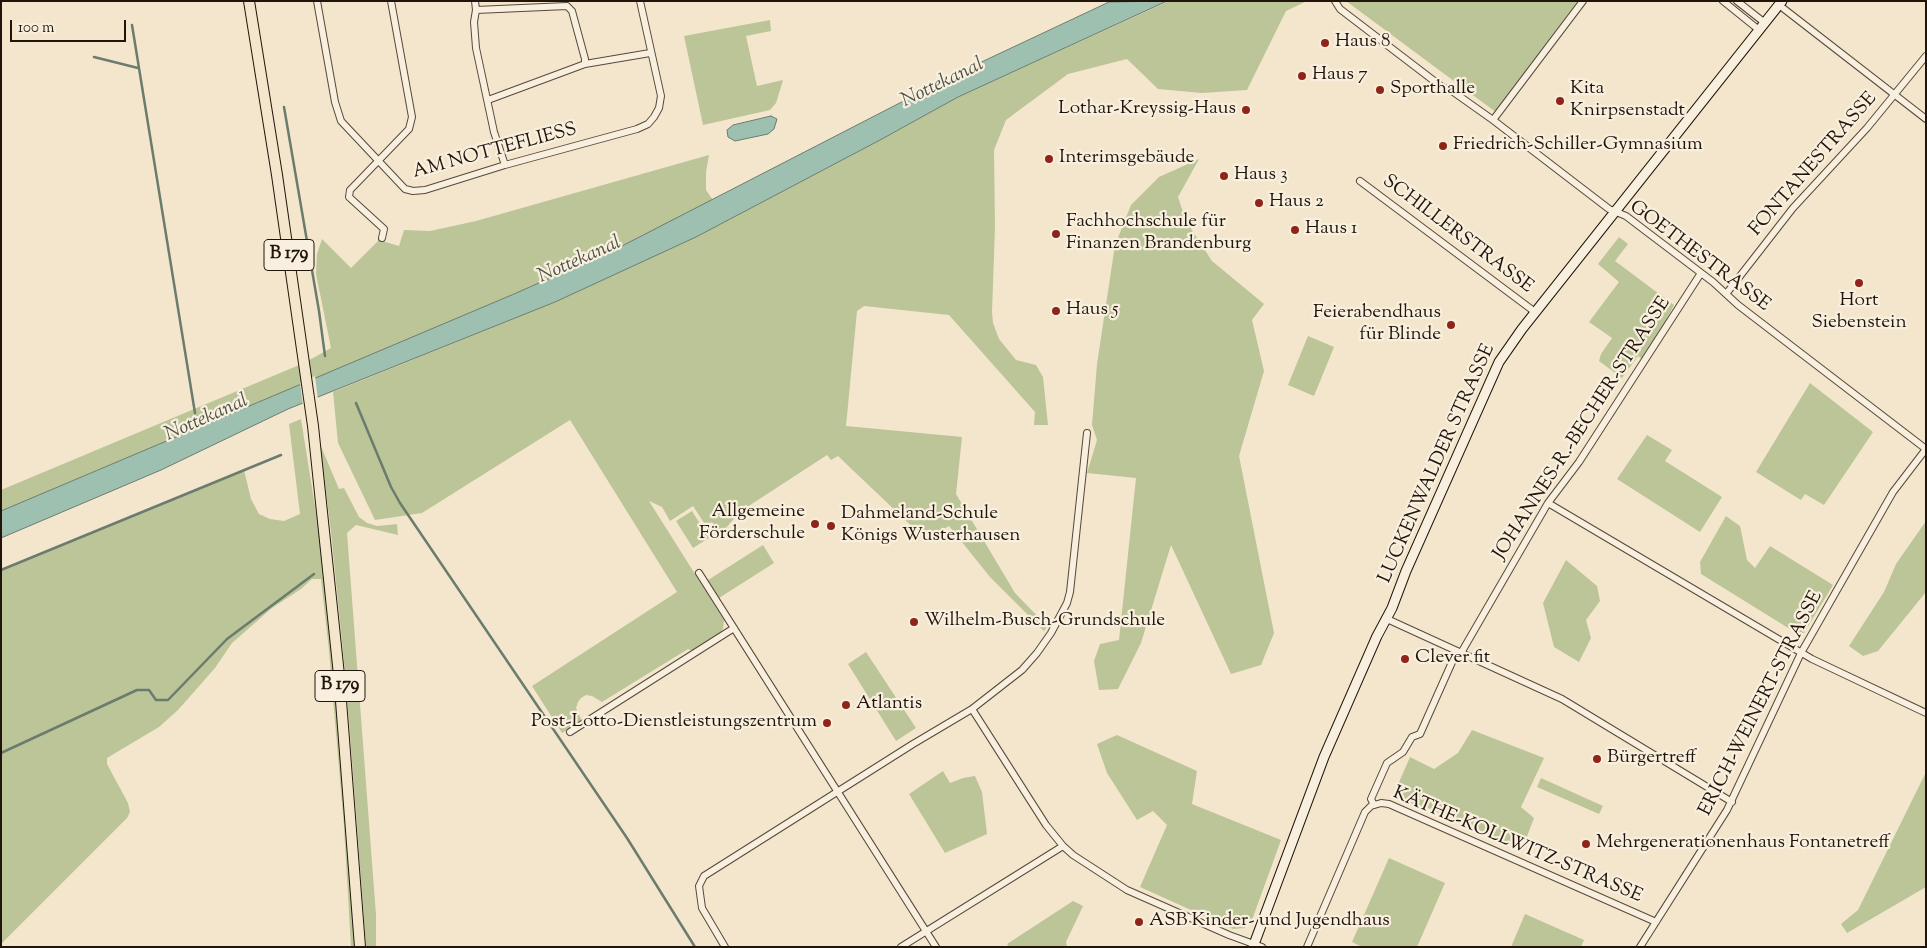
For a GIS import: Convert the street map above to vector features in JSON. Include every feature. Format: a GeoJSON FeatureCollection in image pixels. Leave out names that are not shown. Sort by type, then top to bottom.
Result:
{"type":"FeatureCollection","features":[{"type":"Feature","properties":{"kind":"main road","name":"B 179"},"geometry":{"type":"LineString","coordinates":[[249,1],[273,146],[313,426],[339,675],[360,947]]}},
{"type":"Feature","properties":{"kind":"main road","name":"LUCKENWALDER STRASSE"},"geometry":{"type":"LineString","coordinates":[[1256,946],[1324,757],[1377,636],[1387,619],[1406,571],[1495,369],[1508,347],[1780,3]]}},
{"type":"Feature","properties":{"kind":"street","name":"AM NOTTEFLIESS"},"geometry":{"type":"LineString","coordinates":[[317,1],[337,112],[341,121],[405,189],[413,191],[425,190],[505,165],[637,129],[648,124],[659,108],[660,96],[640,1]]}},
{"type":"Feature","properties":{"kind":"street"},"geometry":{"type":"LineString","coordinates":[[382,238],[384,229],[349,197],[350,190],[409,129],[412,118],[391,1]]}},
{"type":"Feature","properties":{"kind":"street"},"geometry":{"type":"LineString","coordinates":[[475,1],[476,48],[494,132],[505,165]]}},
{"type":"Feature","properties":{"kind":"street","name":"GOETHESTRASSE"},"geometry":{"type":"LineString","coordinates":[[1335,1],[1340,9],[1442,87],[1452,91],[1493,120],[1608,210],[1626,216],[1701,273],[1750,315],[1926,449]]}},
{"type":"Feature","properties":{"kind":"street"},"geometry":{"type":"LineString","coordinates":[[1493,120],[1583,1]]}},
{"type":"Feature","properties":{"kind":"street"},"geometry":{"type":"LineString","coordinates":[[1723,1],[1762,26]]}},
{"type":"Feature","properties":{"kind":"street"},"geometry":{"type":"LineString","coordinates":[[1737,1],[1762,26]]}},
{"type":"Feature","properties":{"kind":"street"},"geometry":{"type":"LineString","coordinates":[[1780,3],[1926,119]]}},
{"type":"Feature","properties":{"kind":"street"},"geometry":{"type":"LineString","coordinates":[[476,10],[567,6],[572,11],[585,64]]}},
{"type":"Feature","properties":{"kind":"street"},"geometry":{"type":"LineString","coordinates":[[488,100],[585,64],[650,53]]}},
{"type":"Feature","properties":{"kind":"street","name":"FONTANESTRASSE"},"geometry":{"type":"LineString","coordinates":[[1726,294],[1793,208],[1850,146],[1926,56]]}},
{"type":"Feature","properties":{"kind":"street","name":"SCHILLERSTRASSE"},"geometry":{"type":"LineString","coordinates":[[1360,181],[1536,312]]}},
{"type":"Feature","properties":{"kind":"street","name":"JOHANNES-R.-BECHER-STRASSE"},"geometry":{"type":"LineString","coordinates":[[1374,804],[1371,799],[1387,763],[1403,752],[1412,737],[1420,734],[1459,652],[1548,503],[1580,462],[1701,273]]}},
{"type":"Feature","properties":{"kind":"street"},"geometry":{"type":"LineString","coordinates":[[724,947],[702,908],[699,891],[702,878],[972,709],[1022,670],[1037,653],[1051,633],[1068,599],[1071,588],[1086,433]]}},
{"type":"Feature","properties":{"kind":"street","name":"ERICH-WEINERT-STRASSE"},"geometry":{"type":"LineString","coordinates":[[1640,947],[1732,802],[1801,652],[1893,492],[1926,449]]}},
{"type":"Feature","properties":{"kind":"street"},"geometry":{"type":"LineString","coordinates":[[1548,503],[1801,652],[1926,712]]}},
{"type":"Feature","properties":{"kind":"street"},"geometry":{"type":"LineString","coordinates":[[699,573],[936,947]]}},
{"type":"Feature","properties":{"kind":"street"},"geometry":{"type":"LineString","coordinates":[[1387,619],[1562,699],[1732,802]]}},
{"type":"Feature","properties":{"kind":"street"},"geometry":{"type":"LineString","coordinates":[[570,732],[734,628]]}},
{"type":"Feature","properties":{"kind":"street"},"geometry":{"type":"LineString","coordinates":[[972,709],[1046,825],[1063,846],[1078,859],[1127,890],[1256,946]]}},
{"type":"Feature","properties":{"kind":"street","name":"KÄTHE-KOLLWITZ-STRASSE"},"geometry":{"type":"LineString","coordinates":[[1307,947],[1365,812],[1374,804],[1389,804],[1656,922]]}},
{"type":"Feature","properties":{"kind":"street"},"geometry":{"type":"LineString","coordinates":[[901,947],[1063,846]]}},
{"type":"Feature","properties":{"kind":"shaded area"},"geometry":{"type":"Polygon","coordinates":[[[1169,1],[1307,1],[1286,11],[1247,90],[1202,93],[1158,89],[1127,59],[1068,74],[1006,120],[994,150],[993,323],[999,339],[1016,360],[1036,365],[1043,377],[1048,425],[1034,425],[1035,412],[949,315],[864,306],[857,311],[846,426],[962,437],[956,494],[1015,593],[1047,626],[1044,631],[990,577],[949,526],[923,541],[921,535],[838,456],[831,460],[827,455],[741,511],[719,533],[712,522],[706,526],[693,506],[670,521],[662,507],[649,501],[724,620],[723,629],[720,634],[693,651],[688,649],[602,702],[592,696],[586,695],[581,698],[576,708],[582,721],[562,733],[532,686],[677,592],[570,420],[422,513],[375,520],[338,443],[333,392],[555,302],[696,237],[958,97],[1169,1]]]}},
{"type":"Feature","properties":{"kind":"shaded area"},"geometry":{"type":"Polygon","coordinates":[[[1346,1],[1581,1],[1497,113],[1346,1]]]}},
{"type":"Feature","properties":{"kind":"shaded area"},"geometry":{"type":"Polygon","coordinates":[[[770,20],[771,31],[746,36],[757,86],[783,80],[776,103],[770,110],[703,125],[684,36],[770,20]]]}},
{"type":"Feature","properties":{"kind":"shaded area"},"geometry":{"type":"Polygon","coordinates":[[[709,155],[706,172],[706,190],[713,200],[682,216],[620,247],[514,294],[1,511],[1,490],[304,363],[331,348],[316,274],[317,254],[322,239],[351,268],[379,240],[399,246],[404,230],[430,231],[476,221],[709,155]]]}},
{"type":"Feature","properties":{"kind":"shaded area"},"geometry":{"type":"Polygon","coordinates":[[[1199,159],[1178,197],[1186,221],[1212,261],[1264,304],[1252,320],[1264,371],[1239,456],[1274,633],[1261,665],[1231,674],[1171,545],[1141,643],[1118,689],[1099,690],[1094,661],[1100,644],[1119,640],[1136,478],[1087,473],[1097,440],[1092,425],[1097,364],[1115,245],[1131,205],[1159,177],[1199,159]]]}},
{"type":"Feature","properties":{"kind":"shaded area"},"geometry":{"type":"Polygon","coordinates":[[[1619,237],[1628,244],[1615,261],[1674,305],[1645,361],[1638,356],[1622,378],[1599,361],[1601,354],[1612,338],[1589,322],[1619,282],[1598,264],[1619,237]]]}},
{"type":"Feature","properties":{"kind":"shaded area"},"geometry":{"type":"Polygon","coordinates":[[[1308,336],[1334,347],[1314,396],[1288,385],[1308,336]]]}},
{"type":"Feature","properties":{"kind":"shaded area"},"geometry":{"type":"Polygon","coordinates":[[[1810,383],[1873,432],[1824,505],[1805,494],[1801,500],[1756,472],[1810,383]]]}},
{"type":"Feature","properties":{"kind":"shaded area"},"geometry":{"type":"Polygon","coordinates":[[[301,419],[317,519],[332,649],[355,947],[351,947],[344,827],[321,579],[312,579],[301,589],[272,608],[232,643],[215,668],[178,710],[159,727],[107,758],[107,764],[128,803],[130,812],[127,818],[1,944],[1,570],[244,470],[251,499],[259,514],[270,519],[284,521],[300,514],[289,424],[301,419]]]}},
{"type":"Feature","properties":{"kind":"shaded area"},"geometry":{"type":"Polygon","coordinates":[[[1647,435],[1672,450],[1665,461],[1722,497],[1700,532],[1617,479],[1647,435]]]}},
{"type":"Feature","properties":{"kind":"shaded area"},"geometry":{"type":"Polygon","coordinates":[[[320,444],[339,489],[344,488],[359,517],[367,523],[377,526],[397,524],[398,535],[356,525],[347,533],[376,915],[376,947],[366,947],[346,682],[320,444]]]}},
{"type":"Feature","properties":{"kind":"shaded area"},"geometry":{"type":"Polygon","coordinates":[[[692,511],[709,538],[693,548],[676,521],[692,511]]]}},
{"type":"Feature","properties":{"kind":"shaded area"},"geometry":{"type":"Polygon","coordinates":[[[1726,516],[1740,526],[1747,560],[1755,568],[1770,546],[1833,585],[1804,633],[1799,634],[1785,626],[1701,574],[1700,562],[1726,516]]]}},
{"type":"Feature","properties":{"kind":"shaded area"},"geometry":{"type":"Polygon","coordinates":[[[1926,521],[1926,592],[1878,651],[1863,656],[1849,646],[1884,592],[1896,564],[1926,521]]]}},
{"type":"Feature","properties":{"kind":"shaded area"},"geometry":{"type":"Polygon","coordinates":[[[763,545],[774,563],[719,598],[708,580],[763,545]]]}},
{"type":"Feature","properties":{"kind":"shaded area"},"geometry":{"type":"Polygon","coordinates":[[[1566,560],[1597,586],[1600,601],[1586,620],[1591,638],[1579,662],[1554,647],[1543,603],[1566,560]]]}},
{"type":"Feature","properties":{"kind":"shaded area"},"geometry":{"type":"Polygon","coordinates":[[[866,652],[916,728],[896,741],[848,664],[866,652]]]}},
{"type":"Feature","properties":{"kind":"shaded area"},"geometry":{"type":"Polygon","coordinates":[[[1472,730],[1544,758],[1521,807],[1534,818],[1526,839],[1512,845],[1426,807],[1406,802],[1393,796],[1410,757],[1434,769],[1458,753],[1472,730]]]}},
{"type":"Feature","properties":{"kind":"shaded area"},"geometry":{"type":"Polygon","coordinates":[[[1117,735],[1197,771],[1192,804],[1281,840],[1252,920],[1245,928],[1233,929],[1140,887],[1167,825],[1153,811],[1137,820],[1107,773],[1097,744],[1117,735]]]}},
{"type":"Feature","properties":{"kind":"shaded area"},"geometry":{"type":"Polygon","coordinates":[[[943,771],[950,783],[975,776],[982,792],[987,834],[945,853],[909,794],[943,771]]]}},
{"type":"Feature","properties":{"kind":"shaded area"},"geometry":{"type":"Polygon","coordinates":[[[1926,772],[1926,887],[1847,933],[1841,924],[1858,910],[1926,772]]]}},
{"type":"Feature","properties":{"kind":"shaded area"},"geometry":{"type":"Polygon","coordinates":[[[1541,778],[1603,806],[1599,814],[1537,787],[1541,778]]]}},
{"type":"Feature","properties":{"kind":"shaded area"},"geometry":{"type":"Polygon","coordinates":[[[1389,858],[1445,883],[1417,947],[1362,947],[1352,942],[1389,858]]]}},
{"type":"Feature","properties":{"kind":"shaded area"},"geometry":{"type":"Polygon","coordinates":[[[1073,901],[1083,906],[1066,942],[1067,947],[1009,947],[1007,944],[1073,901]]]}},
{"type":"Feature","properties":{"kind":"shaded area"},"geometry":{"type":"Polygon","coordinates":[[[1525,914],[1584,940],[1581,947],[1511,947],[1525,914]]]}},
{"type":"Feature","properties":{"kind":"water","name":"Nottekanal"},"geometry":{"type":"Polygon","coordinates":[[[1167,1],[958,97],[696,237],[555,302],[288,409],[161,470],[1,538],[1,511],[514,294],[620,247],[956,74],[1109,2],[1167,1]]]}},
{"type":"Feature","properties":{"kind":"water"},"geometry":{"type":"Polygon","coordinates":[[[771,116],[777,119],[774,129],[768,134],[735,141],[728,137],[727,130],[733,125],[771,116]]]}},
{"type":"Feature","properties":{"kind":"pier"},"geometry":{"type":"Polygon","coordinates":[[[315,376],[318,400],[303,406],[300,383],[315,376]]]}},
{"type":"Feature","properties":{"kind":"waterway","name":"Nottekanal"},"geometry":{"type":"LineString","coordinates":[[132,25],[195,413]]}},
{"type":"Feature","properties":{"kind":"waterway"},"geometry":{"type":"LineString","coordinates":[[94,57],[138,68]]}},
{"type":"Feature","properties":{"kind":"waterway"},"geometry":{"type":"LineString","coordinates":[[284,107],[325,356]]}},
{"type":"Feature","properties":{"kind":"waterway"},"geometry":{"type":"LineString","coordinates":[[356,403],[391,487],[400,503],[627,838],[695,947]]}},
{"type":"Feature","properties":{"kind":"waterway"},"geometry":{"type":"LineString","coordinates":[[1,570],[281,455]]}},
{"type":"Feature","properties":{"kind":"waterway"},"geometry":{"type":"LineString","coordinates":[[1,753],[137,690],[149,690],[156,700],[168,700],[227,639],[314,574]]}},
{"type":"Feature","properties":{"kind":"place","name":"Haus 8"},"geometry":{"type":"Point","coordinates":[1325,43]}},
{"type":"Feature","properties":{"kind":"place","name":"Haus 7"},"geometry":{"type":"Point","coordinates":[1302,76]}},
{"type":"Feature","properties":{"kind":"place","name":"Sporthalle"},"geometry":{"type":"Point","coordinates":[1380,90]}},
{"type":"Feature","properties":{"kind":"place","name":"Kita Knirpsenstadt"},"geometry":{"type":"Point","coordinates":[1560,101]}},
{"type":"Feature","properties":{"kind":"place","name":"Lothar-Kreyssig-Haus"},"geometry":{"type":"Point","coordinates":[1246,110]}},
{"type":"Feature","properties":{"kind":"place","name":"Friedrich-Schiller-Gymnasium"},"geometry":{"type":"Point","coordinates":[1443,146]}},
{"type":"Feature","properties":{"kind":"place","name":"Interimsgebäude"},"geometry":{"type":"Point","coordinates":[1049,159]}},
{"type":"Feature","properties":{"kind":"place","name":"Haus 3"},"geometry":{"type":"Point","coordinates":[1224,176]}},
{"type":"Feature","properties":{"kind":"place","name":"Haus 2"},"geometry":{"type":"Point","coordinates":[1259,203]}},
{"type":"Feature","properties":{"kind":"place","name":"Haus 1"},"geometry":{"type":"Point","coordinates":[1295,230]}},
{"type":"Feature","properties":{"kind":"place","name":"Fachhochschule für Finanzen Brandenburg"},"geometry":{"type":"Point","coordinates":[1056,234]}},
{"type":"Feature","properties":{"kind":"place","name":"Hort Siebenstein"},"geometry":{"type":"Point","coordinates":[1859,283]}},
{"type":"Feature","properties":{"kind":"place","name":"Haus 5"},"geometry":{"type":"Point","coordinates":[1056,311]}},
{"type":"Feature","properties":{"kind":"place","name":"Feierabendhaus für Blinde"},"geometry":{"type":"Point","coordinates":[1451,325]}},
{"type":"Feature","properties":{"kind":"place","name":"Allgemeine Förderschule"},"geometry":{"type":"Point","coordinates":[815,524]}},
{"type":"Feature","properties":{"kind":"place","name":"Dahmeland-Schule Königs Wusterhausen"},"geometry":{"type":"Point","coordinates":[831,526]}},
{"type":"Feature","properties":{"kind":"place","name":"Wilhelm-Busch-Grundschule"},"geometry":{"type":"Point","coordinates":[914,622]}},
{"type":"Feature","properties":{"kind":"place","name":"Clever fit"},"geometry":{"type":"Point","coordinates":[1405,659]}},
{"type":"Feature","properties":{"kind":"place","name":"Atlantis"},"geometry":{"type":"Point","coordinates":[846,705]}},
{"type":"Feature","properties":{"kind":"place","name":"Post-Lotto-Dienstleistungszentrum"},"geometry":{"type":"Point","coordinates":[827,723]}},
{"type":"Feature","properties":{"kind":"place","name":"Bürgertreff"},"geometry":{"type":"Point","coordinates":[1597,759]}},
{"type":"Feature","properties":{"kind":"place","name":"Mehrgenerationenhaus Fontanetreff"},"geometry":{"type":"Point","coordinates":[1586,844]}},
{"type":"Feature","properties":{"kind":"place","name":"ASB Kinder- und Jugendhaus"},"geometry":{"type":"Point","coordinates":[1139,922]}}]}
